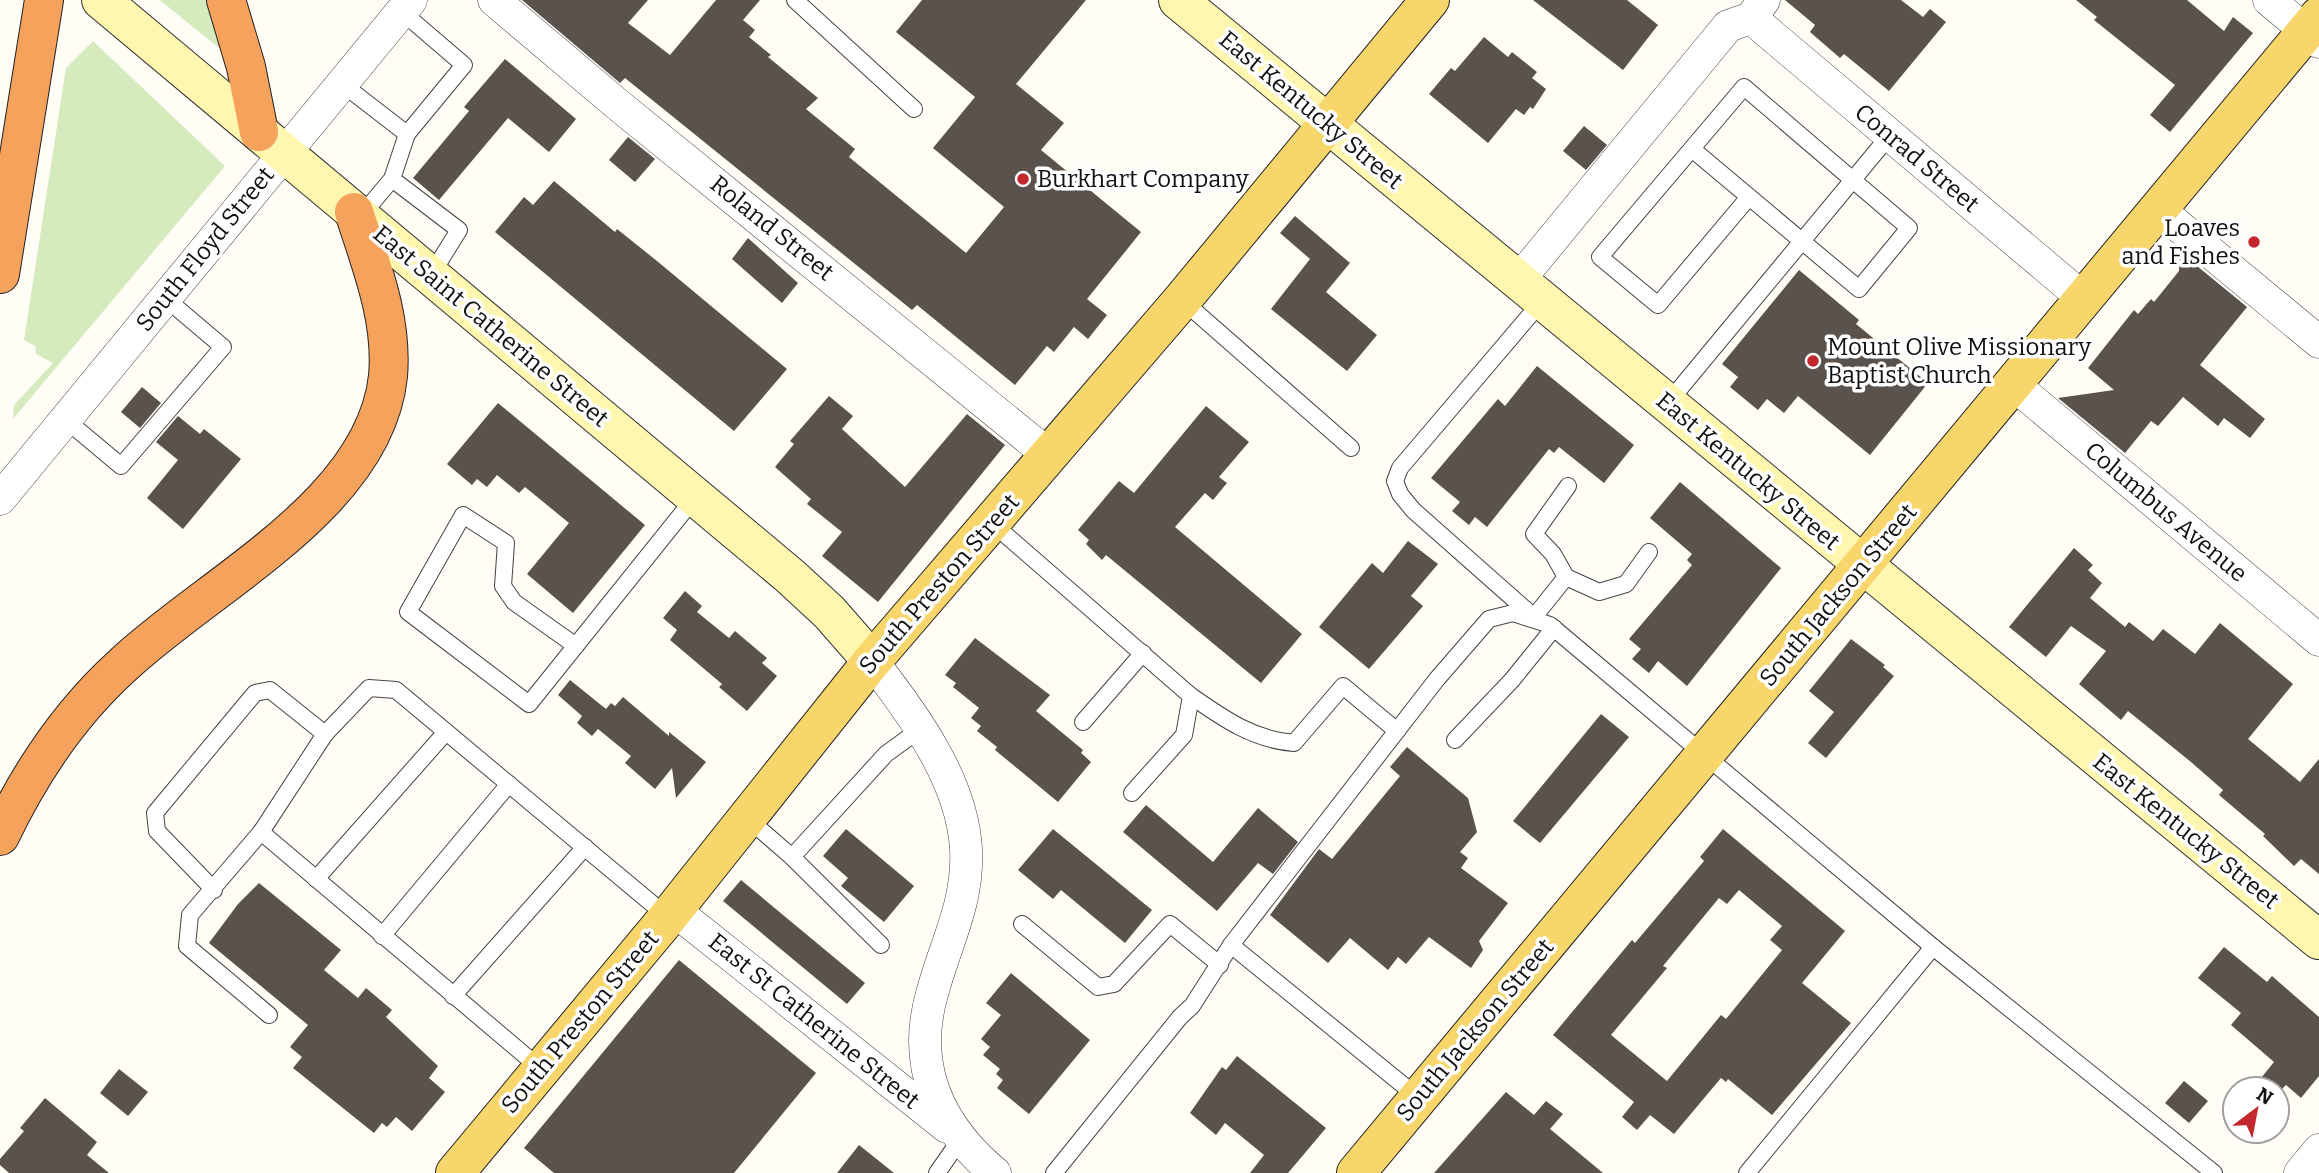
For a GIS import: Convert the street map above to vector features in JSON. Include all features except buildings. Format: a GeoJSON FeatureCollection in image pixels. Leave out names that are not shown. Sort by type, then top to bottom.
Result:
{"type":"FeatureCollection","features":[{"type":"Feature","properties":{"kind":"highway"},"geometry":{"type":"LineString","coordinates":[[0,274],[44,0]]}},
{"type":"Feature","properties":{"kind":"highway"},"geometry":{"type":"LineString","coordinates":[[226,0],[272,142]]}},
{"type":"Feature","properties":{"kind":"highway"},"geometry":{"type":"LineString","coordinates":[[0,836],[62,730],[120,667],[160,631],[284,537],[338,486],[359,458],[382,406],[389,348],[377,282],[357,214]]}},
{"type":"Feature","properties":{"kind":"main road","name":"South Preston Street"},"geometry":{"type":"LineString","coordinates":[[455,1173],[671,914],[745,816],[872,661],[1182,300],[1430,0]]}},
{"type":"Feature","properties":{"kind":"main road","name":"South Jackson Street"},"geometry":{"type":"LineString","coordinates":[[1356,1173],[2083,298],[2315,30]]}},
{"type":"Feature","properties":{"kind":"street","name":"East Saint Catherine Street"},"geometry":{"type":"LineString","coordinates":[[101,0],[807,591],[872,661]]}},
{"type":"Feature","properties":{"kind":"street","name":"Roland Street"},"geometry":{"type":"LineString","coordinates":[[494,0],[617,104],[625,107],[1050,456]]}},
{"type":"Feature","properties":{"kind":"street","name":"East Kentucky Street"},"geometry":{"type":"LineString","coordinates":[[1178,0],[2319,940]]}},
{"type":"Feature","properties":{"kind":"street"},"geometry":{"type":"LineString","coordinates":[[2269,0],[2315,30]]}},
{"type":"Feature","properties":{"kind":"street","name":"South Floyd Street"},"geometry":{"type":"LineString","coordinates":[[0,499],[164,297],[272,142],[341,83],[406,6]]}},
{"type":"Feature","properties":{"kind":"street"},"geometry":{"type":"LineString","coordinates":[[1530,291],[1728,26],[1757,9]]}},
{"type":"Feature","properties":{"kind":"street","name":"Conrad Street"},"geometry":{"type":"LineString","coordinates":[[1757,9],[1890,135],[2083,298]]}},
{"type":"Feature","properties":{"kind":"street"},"geometry":{"type":"LineString","coordinates":[[2158,209],[2319,342]]}},
{"type":"Feature","properties":{"kind":"street","name":"Columbus Avenue"},"geometry":{"type":"LineString","coordinates":[[2013,384],[2319,640]]}},
{"type":"Feature","properties":{"kind":"street","name":"East St Catherine Street"},"geometry":{"type":"LineString","coordinates":[[872,661],[919,730],[951,788],[966,849],[960,914],[932,993],[926,1029],[931,1078],[938,1102],[957,1137]]}},
{"type":"Feature","properties":{"kind":"street","name":"East St Catherine Street"},"geometry":{"type":"LineString","coordinates":[[671,914],[957,1137],[995,1173]]}},
{"type":"Feature","properties":{"kind":"street"},"geometry":{"type":"LineString","coordinates":[[2300,1173],[2319,1150]]}},
{"type":"Feature","properties":{"kind":"lane"},"geometry":{"type":"LineString","coordinates":[[794,0],[914,109]]}},
{"type":"Feature","properties":{"kind":"lane"},"geometry":{"type":"LineString","coordinates":[[357,214],[392,179],[407,134],[464,65],[406,6]]}},
{"type":"Feature","properties":{"kind":"lane"},"geometry":{"type":"LineString","coordinates":[[341,83],[407,134]]}},
{"type":"Feature","properties":{"kind":"lane"},"geometry":{"type":"LineString","coordinates":[[1692,149],[1859,289],[1909,228],[1744,87],[1601,257],[1658,305],[1749,197]]}},
{"type":"Feature","properties":{"kind":"lane"},"geometry":{"type":"LineString","coordinates":[[1667,404],[1890,135]]}},
{"type":"Feature","properties":{"kind":"lane"},"geometry":{"type":"LineString","coordinates":[[392,179],[459,230],[431,275]]}},
{"type":"Feature","properties":{"kind":"lane"},"geometry":{"type":"LineString","coordinates":[[1530,291],[1400,468],[1395,481],[1400,494],[1413,510],[1534,617],[1554,628],[1933,947],[2214,1173]]}},
{"type":"Feature","properties":{"kind":"lane"},"geometry":{"type":"LineString","coordinates":[[66,420],[121,466],[223,347],[164,297]]}},
{"type":"Feature","properties":{"kind":"lane"},"geometry":{"type":"LineString","coordinates":[[1182,300],[1351,448]]}},
{"type":"Feature","properties":{"kind":"lane"},"geometry":{"type":"LineString","coordinates":[[1568,486],[1534,534],[1553,554],[1566,577],[1599,592],[1626,584],[1648,552]]}},
{"type":"Feature","properties":{"kind":"lane"},"geometry":{"type":"LineString","coordinates":[[576,646],[514,602],[503,586],[506,543],[463,515],[408,612],[529,704],[576,646],[696,496]]}},
{"type":"Feature","properties":{"kind":"lane"},"geometry":{"type":"LineString","coordinates":[[992,523],[1191,696],[1227,721],[1268,741],[1293,743],[1343,686],[1397,731]]}},
{"type":"Feature","properties":{"kind":"lane"},"geometry":{"type":"LineString","coordinates":[[1534,617],[1566,577]]}},
{"type":"Feature","properties":{"kind":"lane"},"geometry":{"type":"LineString","coordinates":[[1054,1173],[1180,1017],[1192,1006],[1231,945],[1397,731],[1489,619],[1513,613],[1534,617]]}},
{"type":"Feature","properties":{"kind":"lane"},"geometry":{"type":"LineString","coordinates":[[1455,740],[1512,680],[1554,628]]}},
{"type":"Feature","properties":{"kind":"lane"},"geometry":{"type":"LineString","coordinates":[[1083,722],[1143,653]]}},
{"type":"Feature","properties":{"kind":"lane"},"geometry":{"type":"LineString","coordinates":[[269,1015],[187,946],[190,915],[261,832],[325,734],[369,688],[396,690],[584,847],[671,914]]}},
{"type":"Feature","properties":{"kind":"lane"},"geometry":{"type":"LineString","coordinates":[[214,890],[157,831],[155,813],[255,693],[270,690],[325,734]]}},
{"type":"Feature","properties":{"kind":"lane"},"geometry":{"type":"LineString","coordinates":[[1132,793],[1184,735],[1191,696]]}},
{"type":"Feature","properties":{"kind":"lane"},"geometry":{"type":"LineString","coordinates":[[792,858],[886,754],[919,730]]}},
{"type":"Feature","properties":{"kind":"lane"},"geometry":{"type":"LineString","coordinates":[[316,879],[446,732]]}},
{"type":"Feature","properties":{"kind":"lane"},"geometry":{"type":"LineString","coordinates":[[382,936],[509,785]]}},
{"type":"Feature","properties":{"kind":"lane"},"geometry":{"type":"LineString","coordinates":[[745,816],[792,858],[880,945]]}},
{"type":"Feature","properties":{"kind":"lane"},"geometry":{"type":"LineString","coordinates":[[261,832],[541,1069]]}},
{"type":"Feature","properties":{"kind":"lane"},"geometry":{"type":"LineString","coordinates":[[453,996],[584,847]]}},
{"type":"Feature","properties":{"kind":"lane"},"geometry":{"type":"LineString","coordinates":[[1022,923],[1098,987],[1114,984],[1170,924],[1220,965]]}},
{"type":"Feature","properties":{"kind":"lane"},"geometry":{"type":"LineString","coordinates":[[1231,945],[1419,1098]]}},
{"type":"Feature","properties":{"kind":"lane"},"geometry":{"type":"LineString","coordinates":[[1747,1173],[1933,947]]}},
{"type":"Feature","properties":{"kind":"lane"},"geometry":{"type":"LineString","coordinates":[[937,1173],[957,1137]]}},
{"type":"Feature","properties":{"kind":"green space"},"geometry":{"type":"Polygon","coordinates":[[[211,0],[224,52],[161,1],[211,0]]]}},
{"type":"Feature","properties":{"kind":"green space"},"geometry":{"type":"Polygon","coordinates":[[[93,41],[225,166],[13,419],[14,405],[53,363],[36,354],[35,346],[24,340],[66,68],[93,41]]]}},
{"type":"Feature","properties":{"kind":"place","name":"Burkhart Company"},"geometry":{"type":"Point","coordinates":[1023,179]}},
{"type":"Feature","properties":{"kind":"place","name":"Loaves and Fishes"},"geometry":{"type":"Point","coordinates":[2254,242]}},
{"type":"Feature","properties":{"kind":"place","name":"Mount Olive Missionary Baptist Church"},"geometry":{"type":"Point","coordinates":[1813,361]}}]}
